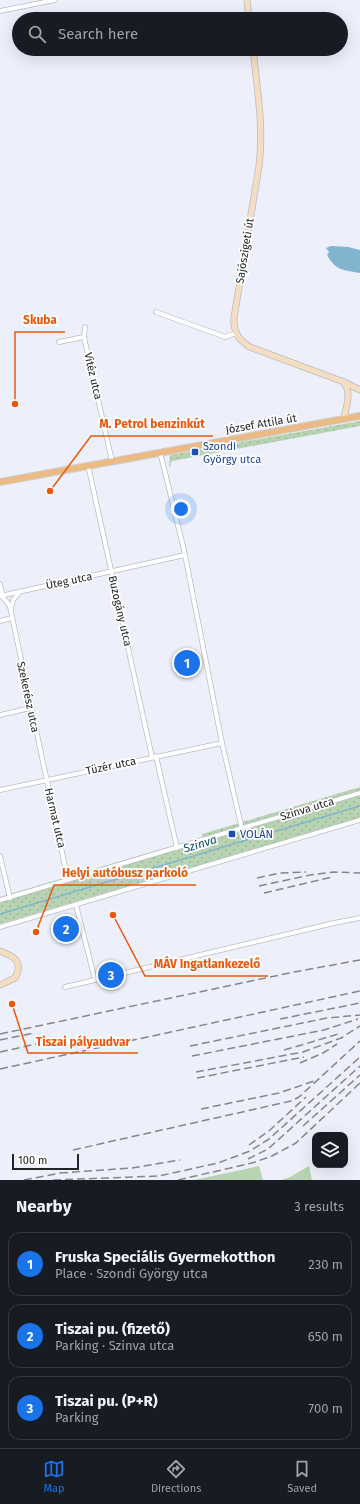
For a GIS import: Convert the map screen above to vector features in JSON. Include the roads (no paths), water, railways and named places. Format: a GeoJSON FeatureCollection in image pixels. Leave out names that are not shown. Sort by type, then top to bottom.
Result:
{"type":"FeatureCollection","features":[{"type":"Feature","properties":{"kind":"main road"},"geometry":{"type":"LineString","coordinates":[[247,0],[248,12]]}},
{"type":"Feature","properties":{"kind":"main road","name":"Sajószigeti út"},"geometry":{"type":"LineString","coordinates":[[236,333],[234,318],[262,142],[254,56]]}},
{"type":"Feature","properties":{"kind":"main road"},"geometry":{"type":"LineString","coordinates":[[236,333],[243,342],[255,349],[344,382],[360,391]]}},
{"type":"Feature","properties":{"kind":"main road"},"geometry":{"type":"LineString","coordinates":[[344,382],[347,387],[349,397],[344,418]]}},
{"type":"Feature","properties":{"kind":"main road"},"geometry":{"type":"LineString","coordinates":[[349,397],[360,391]]}},
{"type":"Feature","properties":{"kind":"main road","name":"József Attila út"},"geometry":{"type":"LineString","coordinates":[[0,482],[360,416]]}},
{"type":"Feature","properties":{"kind":"main road"},"geometry":{"type":"LineString","coordinates":[[0,951],[14,958],[18,962],[18,968],[15,978],[0,985]]}},
{"type":"Feature","properties":{"kind":"street"},"geometry":{"type":"LineString","coordinates":[[0,11],[54,0]]}},
{"type":"Feature","properties":{"kind":"street"},"geometry":{"type":"LineString","coordinates":[[156,312],[225,337],[236,333]]}},
{"type":"Feature","properties":{"kind":"street","name":"Vitéz utca"},"geometry":{"type":"LineString","coordinates":[[85,327],[84,337],[112,461]]}},
{"type":"Feature","properties":{"kind":"street","name":"Vitéz utca"},"geometry":{"type":"LineString","coordinates":[[59,342],[84,337]]}},
{"type":"Feature","properties":{"kind":"street"},"geometry":{"type":"LineString","coordinates":[[160,452],[185,555],[222,743],[242,829]]}},
{"type":"Feature","properties":{"kind":"street","name":"Buzogány utca"},"geometry":{"type":"LineString","coordinates":[[88,465],[154,757],[177,848]]}},
{"type":"Feature","properties":{"kind":"street","name":"Üteg utca"},"geometry":{"type":"LineString","coordinates":[[1,595],[185,555]]}},
{"type":"Feature","properties":{"kind":"street","name":"Szekerész utca"},"geometry":{"type":"LineString","coordinates":[[0,584],[1,595],[8,604],[11,613],[46,780]]}},
{"type":"Feature","properties":{"kind":"street"},"geometry":{"type":"LineString","coordinates":[[11,613],[13,600],[18,594],[25,590]]}},
{"type":"Feature","properties":{"kind":"street"},"geometry":{"type":"LineString","coordinates":[[0,621],[12,618]]}},
{"type":"Feature","properties":{"kind":"street"},"geometry":{"type":"LineString","coordinates":[[0,715],[30,708]]}},
{"type":"Feature","properties":{"kind":"street","name":"Tüzér utca"},"geometry":{"type":"LineString","coordinates":[[0,790],[222,743]]}},
{"type":"Feature","properties":{"kind":"street","name":"Harmat utca"},"geometry":{"type":"LineString","coordinates":[[46,780],[68,880]]}},
{"type":"Feature","properties":{"kind":"street","name":"Szinva utca"},"geometry":{"type":"LineString","coordinates":[[0,900],[360,793]]}},
{"type":"Feature","properties":{"kind":"street"},"geometry":{"type":"LineString","coordinates":[[0,927],[360,820]]}},
{"type":"Feature","properties":{"kind":"street"},"geometry":{"type":"LineString","coordinates":[[0,856],[10,898]]}},
{"type":"Feature","properties":{"kind":"street"},"geometry":{"type":"LineString","coordinates":[[76,905],[95,980]]}},
{"type":"Feature","properties":{"kind":"street"},"geometry":{"type":"LineString","coordinates":[[65,987],[360,918]]}},
{"type":"Feature","properties":{"kind":"water"},"geometry":{"type":"Polygon","coordinates":[[[331,246],[348,247],[360,250],[360,273],[337,267],[327,255],[329,252],[326,248],[331,246]]]}},
{"type":"Feature","properties":{"kind":"waterway","name":"Szinva"},"geometry":{"type":"LineString","coordinates":[[0,914],[360,806]]}},
{"type":"Feature","properties":{"kind":"railway"},"geometry":{"type":"LineString","coordinates":[[257,878],[280,873],[306,872]]}},
{"type":"Feature","properties":{"kind":"railway"},"geometry":{"type":"LineString","coordinates":[[259,886],[310,875],[334,872],[360,873]]}},
{"type":"Feature","properties":{"kind":"railway"},"geometry":{"type":"LineString","coordinates":[[264,893],[332,877]]}},
{"type":"Feature","properties":{"kind":"railway"},"geometry":{"type":"LineString","coordinates":[[0,1034],[294,972],[360,960]]}},
{"type":"Feature","properties":{"kind":"railway"},"geometry":{"type":"LineString","coordinates":[[0,1069],[360,991]]}},
{"type":"Feature","properties":{"kind":"railway"},"geometry":{"type":"LineString","coordinates":[[280,1019],[360,1003]]}},
{"type":"Feature","properties":{"kind":"railway"},"geometry":{"type":"LineString","coordinates":[[190,1046],[327,1018],[360,1015]]}},
{"type":"Feature","properties":{"kind":"railway"},"geometry":{"type":"LineString","coordinates":[[192,1056],[324,1030],[358,1019]]}},
{"type":"Feature","properties":{"kind":"railway"},"geometry":{"type":"LineString","coordinates":[[196,1072],[303,1052],[341,1038],[360,1026]]}},
{"type":"Feature","properties":{"kind":"railway"},"geometry":{"type":"LineString","coordinates":[[0,1040],[34,1033]]}},
{"type":"Feature","properties":{"kind":"railway"},"geometry":{"type":"LineString","coordinates":[[284,1050],[338,1034]]}},
{"type":"Feature","properties":{"kind":"railway"},"geometry":{"type":"LineString","coordinates":[[73,1150],[291,1101],[299,1097],[360,1041]]}},
{"type":"Feature","properties":{"kind":"railway"},"geometry":{"type":"LineString","coordinates":[[0,1052],[36,1044]]}},
{"type":"Feature","properties":{"kind":"railway"},"geometry":{"type":"LineString","coordinates":[[300,1063],[323,1053],[337,1044]]}},
{"type":"Feature","properties":{"kind":"railway"},"geometry":{"type":"LineString","coordinates":[[197,1078],[304,1057]]}},
{"type":"Feature","properties":{"kind":"railway"},"geometry":{"type":"LineString","coordinates":[[53,1180],[159,1176],[218,1163],[250,1151],[269,1139],[360,1057]]}},
{"type":"Feature","properties":{"kind":"railway"},"geometry":{"type":"LineString","coordinates":[[248,1159],[268,1149],[360,1066]]}},
{"type":"Feature","properties":{"kind":"railway"},"geometry":{"type":"LineString","coordinates":[[303,1126],[360,1075]]}},
{"type":"Feature","properties":{"kind":"railway"},"geometry":{"type":"LineString","coordinates":[[201,1109],[279,1093],[314,1081]]}},
{"type":"Feature","properties":{"kind":"railway"},"geometry":{"type":"LineString","coordinates":[[178,1180],[252,1163],[272,1156],[296,1143],[360,1083]]}},
{"type":"Feature","properties":{"kind":"railway"},"geometry":{"type":"LineString","coordinates":[[249,1145],[270,1130],[306,1097]]}},
{"type":"Feature","properties":{"kind":"railway"},"geometry":{"type":"LineString","coordinates":[[60,1173],[132,1168],[180,1160]]}},
{"type":"Feature","properties":{"kind":"railway"},"geometry":{"type":"LineString","coordinates":[[24,1180],[60,1173]]}},
{"type":"Feature","properties":{"kind":"place","name":"Skuba"},"geometry":{"type":"Point","coordinates":[15,404]}},
{"type":"Feature","properties":{"kind":"place","name":"Szondi György utca"},"geometry":{"type":"Point","coordinates":[195,452]}},
{"type":"Feature","properties":{"kind":"place","name":"M. Petrol benzinkút"},"geometry":{"type":"Point","coordinates":[50,491]}},
{"type":"Feature","properties":{"kind":"place","name":"Fruska Speciális Gyermekotthon"},"geometry":{"type":"Point","coordinates":[187,663]}},
{"type":"Feature","properties":{"kind":"place","name":"VOLÁN"},"geometry":{"type":"Point","coordinates":[232,834]}},
{"type":"Feature","properties":{"kind":"place","name":"MÁV Ingatlankezelő"},"geometry":{"type":"Point","coordinates":[113,915]}},
{"type":"Feature","properties":{"kind":"place","name":"Tiszai pu. (fizető)"},"geometry":{"type":"Point","coordinates":[66,929]}},
{"type":"Feature","properties":{"kind":"place","name":"Helyi autóbusz parkoló"},"geometry":{"type":"Point","coordinates":[36,932]}},
{"type":"Feature","properties":{"kind":"place","name":"Tiszai pu. (P+R)"},"geometry":{"type":"Point","coordinates":[111,975]}},
{"type":"Feature","properties":{"kind":"place","name":"Tiszai pályaudvar"},"geometry":{"type":"Point","coordinates":[12,1004]}}]}
